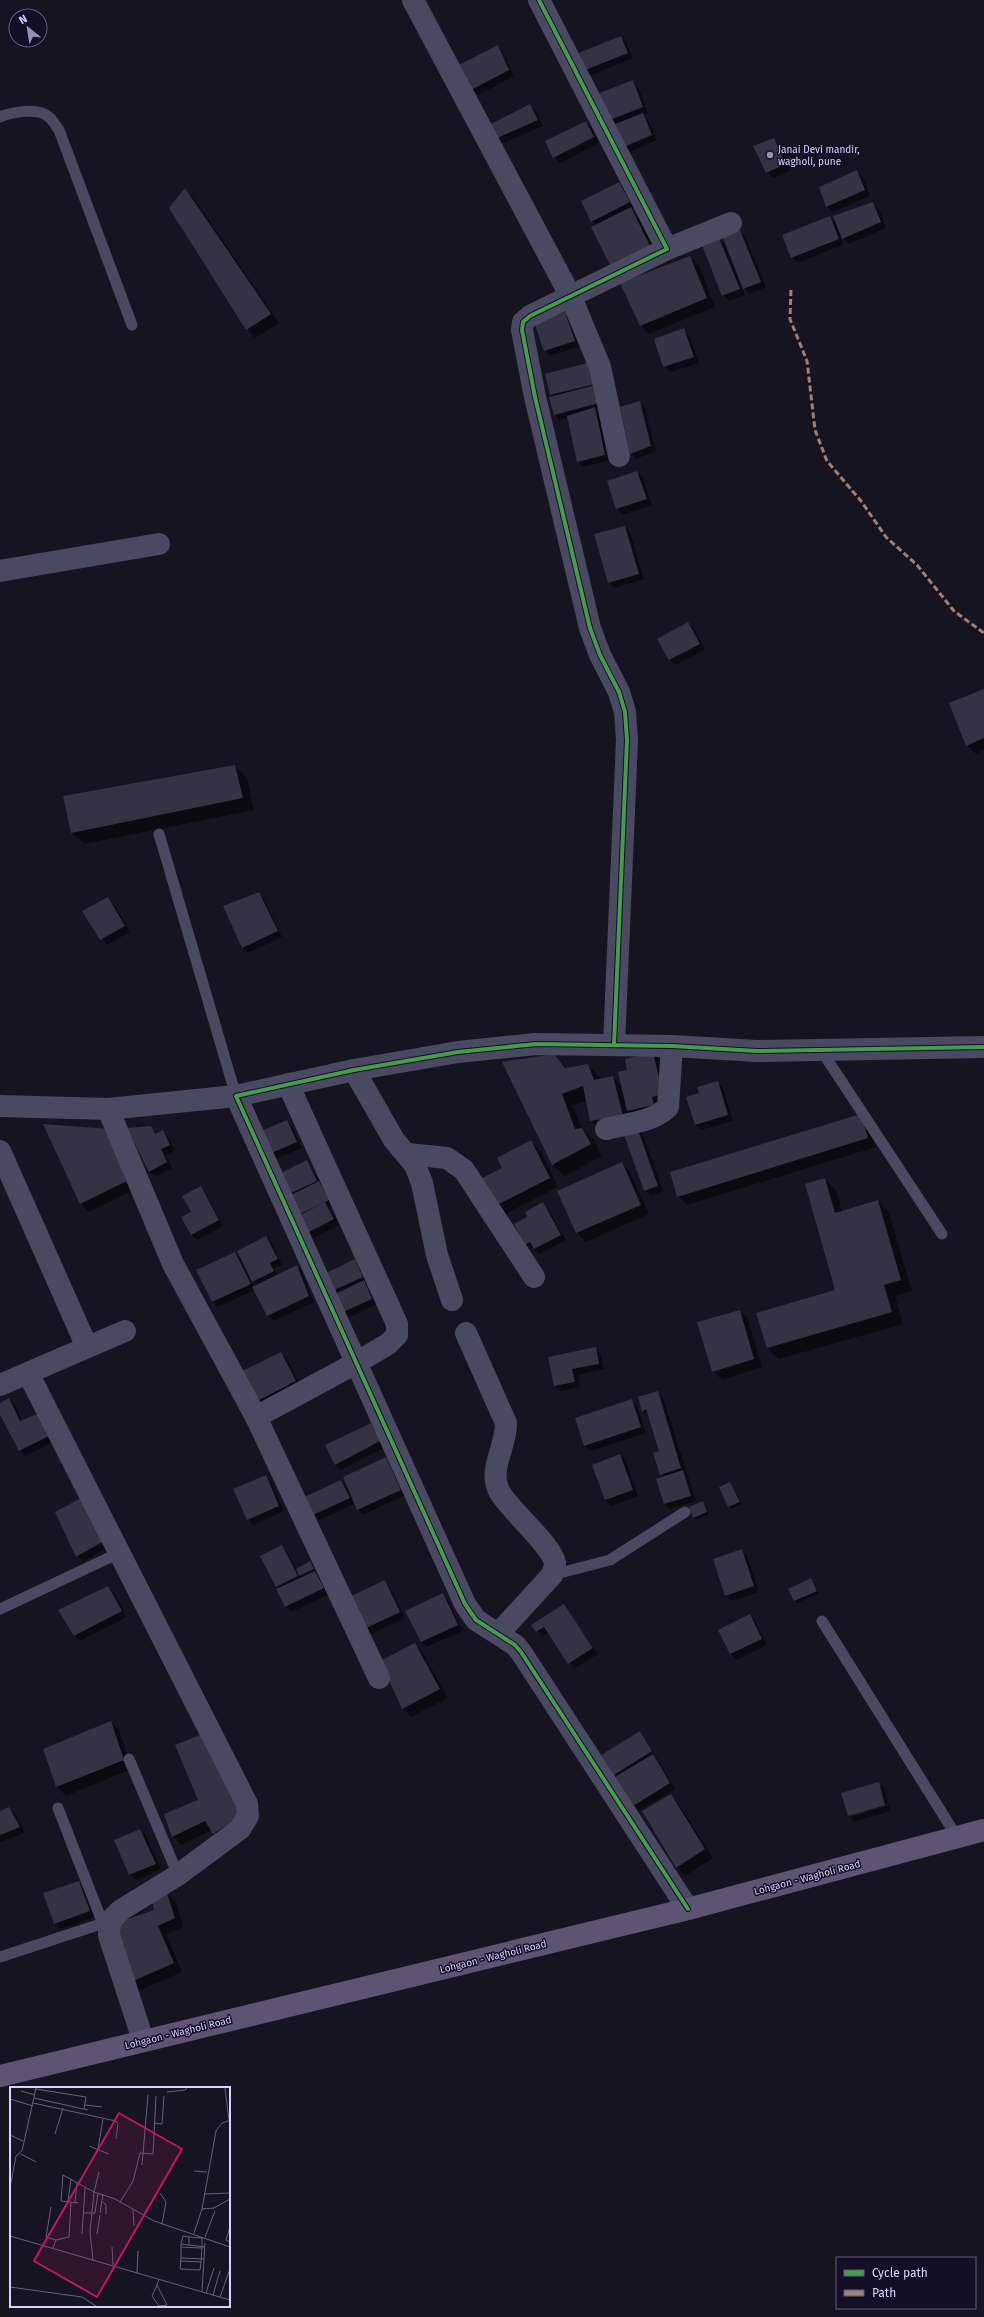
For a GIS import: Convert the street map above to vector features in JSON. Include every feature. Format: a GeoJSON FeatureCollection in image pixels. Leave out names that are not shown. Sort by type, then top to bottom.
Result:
{"type":"FeatureCollection","features":[{"type":"Feature","properties":{"kind":"main road","name":"Lohgaon - Wagholi Road"},"geometry":{"type":"LineString","coordinates":[[0,2076],[688,1909],[984,1830]]}},
{"type":"Feature","properties":{"kind":"street"},"geometry":{"type":"LineString","coordinates":[[413,0],[571,297],[600,367],[619,456]]}},
{"type":"Feature","properties":{"kind":"street"},"geometry":{"type":"LineString","coordinates":[[539,0],[667,249]]}},
{"type":"Feature","properties":{"kind":"street"},"geometry":{"type":"LineString","coordinates":[[614,1045],[627,740],[625,712],[619,692],[600,655],[590,628],[535,397],[522,330],[523,322],[530,316],[667,249],[731,223]]}},
{"type":"Feature","properties":{"kind":"street"},"geometry":{"type":"LineString","coordinates":[[0,571],[159,544]]}},
{"type":"Feature","properties":{"kind":"street"},"geometry":{"type":"LineString","coordinates":[[0,1106],[108,1109],[236,1096],[354,1070],[458,1052],[536,1044],[672,1046],[757,1051],[984,1047]]}},
{"type":"Feature","properties":{"kind":"street"},"geometry":{"type":"LineString","coordinates":[[606,1129],[654,1116],[663,1112],[668,1107],[672,1046]]}},
{"type":"Feature","properties":{"kind":"street"},"geometry":{"type":"LineString","coordinates":[[354,1070],[394,1140],[408,1154],[415,1165],[422,1183],[437,1255],[452,1300]]}},
{"type":"Feature","properties":{"kind":"street"},"geometry":{"type":"LineString","coordinates":[[256,1417],[356,1363],[388,1344],[397,1335],[397,1324],[288,1084]]}},
{"type":"Feature","properties":{"kind":"street"},"geometry":{"type":"LineString","coordinates":[[236,1096],[465,1604],[476,1620],[515,1645],[521,1652],[688,1909]]}},
{"type":"Feature","properties":{"kind":"street"},"geometry":{"type":"LineString","coordinates":[[108,1109],[173,1264],[256,1417],[379,1678]]}},
{"type":"Feature","properties":{"kind":"street"},"geometry":{"type":"LineString","coordinates":[[0,1151],[87,1347]]}},
{"type":"Feature","properties":{"kind":"street"},"geometry":{"type":"LineString","coordinates":[[408,1154],[447,1158],[464,1170],[534,1277]]}},
{"type":"Feature","properties":{"kind":"street"},"geometry":{"type":"LineString","coordinates":[[0,1385],[125,1331]]}},
{"type":"Feature","properties":{"kind":"street"},"geometry":{"type":"LineString","coordinates":[[466,1333],[506,1423],[506,1433],[495,1477],[498,1490],[507,1503],[550,1552],[555,1564],[552,1575],[498,1634]]}},
{"type":"Feature","properties":{"kind":"street"},"geometry":{"type":"LineString","coordinates":[[28,1373],[247,1804],[248,1816],[240,1829],[178,1875],[121,1910],[106,1922],[144,2040]]}},
{"type":"Feature","properties":{"kind":"lane"},"geometry":{"type":"LineString","coordinates":[[0,117],[12,112],[35,112],[49,116],[59,130],[132,325]]}},
{"type":"Feature","properties":{"kind":"lane"},"geometry":{"type":"LineString","coordinates":[[159,834],[236,1096]]}},
{"type":"Feature","properties":{"kind":"lane"},"geometry":{"type":"LineString","coordinates":[[821,1050],[942,1234]]}},
{"type":"Feature","properties":{"kind":"lane"},"geometry":{"type":"LineString","coordinates":[[552,1575],[610,1560],[685,1512]]}},
{"type":"Feature","properties":{"kind":"lane"},"geometry":{"type":"LineString","coordinates":[[0,1609],[119,1553]]}},
{"type":"Feature","properties":{"kind":"lane"},"geometry":{"type":"LineString","coordinates":[[822,1621],[956,1837]]}},
{"type":"Feature","properties":{"kind":"lane"},"geometry":{"type":"LineString","coordinates":[[130,1759],[178,1875]]}},
{"type":"Feature","properties":{"kind":"lane"},"geometry":{"type":"LineString","coordinates":[[0,1957],[106,1922],[58,1808]]}},
{"type":"Feature","properties":{"kind":"building"},"geometry":{"type":"Polygon","coordinates":[[[621,36],[628,53],[583,71],[576,54],[621,36]]]}},
{"type":"Feature","properties":{"kind":"building"},"geometry":{"type":"Polygon","coordinates":[[[498,45],[509,70],[471,90],[459,65],[498,45]]]}},
{"type":"Feature","properties":{"kind":"building"},"geometry":{"type":"Polygon","coordinates":[[[633,80],[643,107],[607,121],[597,94],[633,80]]]}},
{"type":"Feature","properties":{"kind":"building"},"geometry":{"type":"Polygon","coordinates":[[[530,104],[538,120],[495,139],[487,126],[530,104]]]}},
{"type":"Feature","properties":{"kind":"building"},"geometry":{"type":"Polygon","coordinates":[[[643,113],[652,135],[619,149],[610,126],[643,113]]]}},
{"type":"Feature","properties":{"kind":"building"},"geometry":{"type":"Polygon","coordinates":[[[586,121],[594,137],[553,158],[545,141],[586,121]]]}},
{"type":"Feature","properties":{"kind":"building","name":"Janai Devi mandir, wagholi, pune"},"geometry":{"type":"Polygon","coordinates":[[[774,138],[786,164],[766,173],[753,146],[774,138]]]}},
{"type":"Feature","properties":{"kind":"building"},"geometry":{"type":"Polygon","coordinates":[[[857,170],[865,190],[826,207],[819,187],[857,170]]]}},
{"type":"Feature","properties":{"kind":"building"},"geometry":{"type":"Polygon","coordinates":[[[619,182],[630,202],[591,222],[581,201],[619,182]]]}},
{"type":"Feature","properties":{"kind":"building"},"geometry":{"type":"Polygon","coordinates":[[[185,188],[271,314],[246,330],[169,208],[185,188]]]}},
{"type":"Feature","properties":{"kind":"building"},"geometry":{"type":"Polygon","coordinates":[[[873,202],[881,222],[842,239],[833,216],[873,202]]]}},
{"type":"Feature","properties":{"kind":"building"},"geometry":{"type":"Polygon","coordinates":[[[631,207],[651,248],[611,267],[591,227],[631,207]]]}},
{"type":"Feature","properties":{"kind":"building"},"geometry":{"type":"Polygon","coordinates":[[[830,216],[839,239],[791,258],[782,235],[830,216]]]}},
{"type":"Feature","properties":{"kind":"building"},"geometry":{"type":"Polygon","coordinates":[[[740,230],[761,282],[743,289],[723,238],[740,230]]]}},
{"type":"Feature","properties":{"kind":"building"},"geometry":{"type":"Polygon","coordinates":[[[719,238],[740,289],[722,296],[702,245],[719,238]]]}},
{"type":"Feature","properties":{"kind":"building"},"geometry":{"type":"Polygon","coordinates":[[[690,256],[707,298],[640,326],[620,283],[690,256]]]}},
{"type":"Feature","properties":{"kind":"building"},"geometry":{"type":"Polygon","coordinates":[[[565,312],[575,341],[544,351],[534,322],[565,312]]]}},
{"type":"Feature","properties":{"kind":"building"},"geometry":{"type":"Polygon","coordinates":[[[684,328],[694,357],[663,367],[654,339],[684,328]]]}},
{"type":"Feature","properties":{"kind":"building"},"geometry":{"type":"Polygon","coordinates":[[[591,362],[595,384],[550,395],[545,374],[591,362]]]}},
{"type":"Feature","properties":{"kind":"building"},"geometry":{"type":"Polygon","coordinates":[[[595,385],[599,403],[554,415],[549,397],[595,385]]]}},
{"type":"Feature","properties":{"kind":"building"},"geometry":{"type":"Polygon","coordinates":[[[640,401],[651,446],[630,454],[620,407],[640,401]]]}},
{"type":"Feature","properties":{"kind":"building"},"geometry":{"type":"Polygon","coordinates":[[[595,407],[605,455],[577,462],[567,416],[595,407]]]}},
{"type":"Feature","properties":{"kind":"building"},"geometry":{"type":"Polygon","coordinates":[[[637,471],[647,499],[616,509],[607,481],[637,471]]]}},
{"type":"Feature","properties":{"kind":"building"},"geometry":{"type":"Polygon","coordinates":[[[625,526],[639,574],[608,583],[594,534],[625,526]]]}},
{"type":"Feature","properties":{"kind":"building"},"geometry":{"type":"Polygon","coordinates":[[[688,622],[700,644],[669,660],[657,639],[688,622]]]}},
{"type":"Feature","properties":{"kind":"building"},"geometry":{"type":"Polygon","coordinates":[[[984,689],[984,738],[966,746],[949,703],[984,689]]]}},
{"type":"Feature","properties":{"kind":"building"},"geometry":{"type":"Polygon","coordinates":[[[235,765],[243,798],[71,833],[63,796],[235,765]]]}},
{"type":"Feature","properties":{"kind":"building"},"geometry":{"type":"Polygon","coordinates":[[[259,892],[278,931],[242,948],[223,906],[259,892]]]}},
{"type":"Feature","properties":{"kind":"building"},"geometry":{"type":"Polygon","coordinates":[[[108,897],[125,926],[100,940],[82,911],[108,897]]]}},
{"type":"Feature","properties":{"kind":"building"},"geometry":{"type":"Polygon","coordinates":[[[653,1052],[663,1094],[652,1097],[654,1105],[627,1111],[618,1072],[627,1070],[625,1059],[653,1052]]]}},
{"type":"Feature","properties":{"kind":"building"},"geometry":{"type":"Polygon","coordinates":[[[554,1054],[565,1068],[588,1064],[594,1080],[613,1076],[623,1116],[590,1121],[583,1086],[562,1094],[575,1129],[582,1128],[591,1144],[552,1165],[502,1062],[554,1054]]]}},
{"type":"Feature","properties":{"kind":"building"},"geometry":{"type":"Polygon","coordinates":[[[718,1081],[728,1115],[695,1125],[686,1097],[699,1093],[697,1087],[718,1081]]]}},
{"type":"Feature","properties":{"kind":"building"},"geometry":{"type":"Polygon","coordinates":[[[861,1114],[868,1138],[677,1197],[670,1172],[861,1114]]]}},
{"type":"Feature","properties":{"kind":"building"},"geometry":{"type":"Polygon","coordinates":[[[287,1120],[297,1142],[267,1155],[257,1133],[287,1120]]]}},
{"type":"Feature","properties":{"kind":"building"},"geometry":{"type":"Polygon","coordinates":[[[43,1124],[111,1129],[129,1180],[80,1204],[43,1124]]]}},
{"type":"Feature","properties":{"kind":"building"},"geometry":{"type":"Polygon","coordinates":[[[151,1126],[155,1134],[163,1130],[170,1145],[161,1149],[167,1162],[149,1172],[127,1128],[151,1126]]]}},
{"type":"Feature","properties":{"kind":"building"},"geometry":{"type":"Polygon","coordinates":[[[637,1127],[658,1186],[644,1191],[623,1132],[637,1127]]]}},
{"type":"Feature","properties":{"kind":"building"},"geometry":{"type":"Polygon","coordinates":[[[531,1140],[550,1178],[495,1206],[482,1178],[502,1168],[497,1158],[531,1140]]]}},
{"type":"Feature","properties":{"kind":"building"},"geometry":{"type":"Polygon","coordinates":[[[307,1160],[317,1181],[287,1195],[277,1175],[307,1160]]]}},
{"type":"Feature","properties":{"kind":"building"},"geometry":{"type":"Polygon","coordinates":[[[622,1162],[641,1205],[576,1233],[557,1191],[622,1162]]]}},
{"type":"Feature","properties":{"kind":"building"},"geometry":{"type":"Polygon","coordinates":[[[825,1178],[835,1213],[878,1200],[901,1280],[884,1285],[892,1312],[767,1348],[756,1313],[835,1290],[805,1184],[825,1178]]]}},
{"type":"Feature","properties":{"kind":"building"},"geometry":{"type":"Polygon","coordinates":[[[319,1181],[329,1200],[296,1216],[287,1197],[319,1181]]]}},
{"type":"Feature","properties":{"kind":"building"},"geometry":{"type":"Polygon","coordinates":[[[201,1186],[219,1220],[191,1235],[181,1217],[191,1212],[182,1196],[201,1186]]]}},
{"type":"Feature","properties":{"kind":"building"},"geometry":{"type":"Polygon","coordinates":[[[325,1202],[334,1219],[305,1234],[296,1217],[325,1202]]]}},
{"type":"Feature","properties":{"kind":"building"},"geometry":{"type":"Polygon","coordinates":[[[543,1202],[561,1235],[534,1249],[530,1242],[525,1245],[514,1224],[527,1217],[525,1212],[543,1202]]]}},
{"type":"Feature","properties":{"kind":"building"},"geometry":{"type":"Polygon","coordinates":[[[266,1236],[278,1259],[270,1263],[274,1271],[252,1282],[237,1251],[266,1236]]]}},
{"type":"Feature","properties":{"kind":"building"},"geometry":{"type":"Polygon","coordinates":[[[235,1252],[251,1284],[212,1302],[196,1270],[235,1252]]]}},
{"type":"Feature","properties":{"kind":"building"},"geometry":{"type":"Polygon","coordinates":[[[355,1259],[363,1277],[332,1291],[324,1274],[355,1259]]]}},
{"type":"Feature","properties":{"kind":"building"},"geometry":{"type":"Polygon","coordinates":[[[297,1265],[309,1296],[267,1316],[252,1287],[297,1265]]]}},
{"type":"Feature","properties":{"kind":"building"},"geometry":{"type":"Polygon","coordinates":[[[364,1280],[372,1299],[341,1313],[333,1295],[364,1280]]]}},
{"type":"Feature","properties":{"kind":"building"},"geometry":{"type":"Polygon","coordinates":[[[740,1310],[754,1359],[712,1372],[697,1322],[740,1310]]]}},
{"type":"Feature","properties":{"kind":"building"},"geometry":{"type":"Polygon","coordinates":[[[596,1347],[599,1364],[572,1369],[575,1382],[554,1386],[548,1357],[596,1347]]]}},
{"type":"Feature","properties":{"kind":"building"},"geometry":{"type":"Polygon","coordinates":[[[281,1352],[296,1381],[257,1401],[242,1371],[281,1352]]]}},
{"type":"Feature","properties":{"kind":"building"},"geometry":{"type":"Polygon","coordinates":[[[658,1391],[681,1468],[660,1475],[653,1453],[659,1451],[646,1409],[642,1412],[638,1397],[658,1391]]]}},
{"type":"Feature","properties":{"kind":"building"},"geometry":{"type":"Polygon","coordinates":[[[9,1398],[20,1421],[37,1414],[49,1436],[19,1451],[0,1415],[0,1403],[9,1398]]]}},
{"type":"Feature","properties":{"kind":"building"},"geometry":{"type":"Polygon","coordinates":[[[632,1399],[641,1427],[584,1446],[575,1418],[632,1399]]]}},
{"type":"Feature","properties":{"kind":"building"},"geometry":{"type":"Polygon","coordinates":[[[371,1423],[380,1441],[335,1465],[325,1445],[371,1423]]]}},
{"type":"Feature","properties":{"kind":"building"},"geometry":{"type":"Polygon","coordinates":[[[620,1454],[633,1490],[605,1500],[592,1465],[620,1454]]]}},
{"type":"Feature","properties":{"kind":"building"},"geometry":{"type":"Polygon","coordinates":[[[386,1457],[401,1490],[357,1510],[343,1477],[386,1457]]]}},
{"type":"Feature","properties":{"kind":"building"},"geometry":{"type":"Polygon","coordinates":[[[683,1470],[691,1496],[664,1504],[656,1479],[683,1470]]]}},
{"type":"Feature","properties":{"kind":"building"},"geometry":{"type":"Polygon","coordinates":[[[266,1475],[279,1506],[247,1520],[233,1489],[266,1475]]]}},
{"type":"Feature","properties":{"kind":"building"},"geometry":{"type":"Polygon","coordinates":[[[341,1480],[350,1498],[313,1515],[304,1497],[341,1480]]]}},
{"type":"Feature","properties":{"kind":"building"},"geometry":{"type":"Polygon","coordinates":[[[730,1482],[740,1502],[728,1507],[719,1487],[730,1482]]]}},
{"type":"Feature","properties":{"kind":"building"},"geometry":{"type":"Polygon","coordinates":[[[81,1498],[104,1541],[76,1557],[55,1512],[81,1498]]]}},
{"type":"Feature","properties":{"kind":"building"},"geometry":{"type":"Polygon","coordinates":[[[703,1501],[707,1512],[693,1518],[689,1507],[703,1501]]]}},
{"type":"Feature","properties":{"kind":"building"},"geometry":{"type":"Polygon","coordinates":[[[282,1545],[298,1576],[276,1587],[260,1556],[282,1545]]]}},
{"type":"Feature","properties":{"kind":"building"},"geometry":{"type":"Polygon","coordinates":[[[742,1549],[754,1586],[725,1596],[713,1559],[742,1549]]]}},
{"type":"Feature","properties":{"kind":"building"},"geometry":{"type":"Polygon","coordinates":[[[310,1561],[314,1569],[299,1576],[296,1569],[310,1561]]]}},
{"type":"Feature","properties":{"kind":"building"},"geometry":{"type":"Polygon","coordinates":[[[315,1571],[324,1588],[285,1607],[276,1589],[315,1571]]]}},
{"type":"Feature","properties":{"kind":"building"},"geometry":{"type":"Polygon","coordinates":[[[811,1578],[817,1591],[794,1601],[788,1589],[811,1578]]]}},
{"type":"Feature","properties":{"kind":"building"},"geometry":{"type":"Polygon","coordinates":[[[385,1580],[400,1612],[364,1629],[349,1597],[385,1580]]]}},
{"type":"Feature","properties":{"kind":"building"},"geometry":{"type":"Polygon","coordinates":[[[108,1586],[122,1611],[74,1636],[58,1610],[108,1586]]]}},
{"type":"Feature","properties":{"kind":"building"},"geometry":{"type":"Polygon","coordinates":[[[443,1593],[458,1625],[421,1642],[405,1611],[443,1593]]]}},
{"type":"Feature","properties":{"kind":"building"},"geometry":{"type":"Polygon","coordinates":[[[564,1604],[593,1648],[568,1664],[544,1627],[536,1632],[531,1625],[564,1604]]]}},
{"type":"Feature","properties":{"kind":"building"},"geometry":{"type":"Polygon","coordinates":[[[750,1614],[762,1639],[730,1654],[718,1630],[750,1614]]]}},
{"type":"Feature","properties":{"kind":"building"},"geometry":{"type":"Polygon","coordinates":[[[415,1643],[440,1689],[402,1709],[380,1661],[415,1643]]]}},
{"type":"Feature","properties":{"kind":"building"},"geometry":{"type":"Polygon","coordinates":[[[111,1721],[124,1760],[56,1787],[43,1749],[111,1721]]]}},
{"type":"Feature","properties":{"kind":"building"},"geometry":{"type":"Polygon","coordinates":[[[640,1731],[652,1751],[614,1775],[601,1755],[640,1731]]]}},
{"type":"Feature","properties":{"kind":"building"},"geometry":{"type":"Polygon","coordinates":[[[205,1733],[244,1814],[213,1834],[205,1821],[172,1837],[164,1814],[198,1800],[175,1745],[205,1733]]]}},
{"type":"Feature","properties":{"kind":"building"},"geometry":{"type":"Polygon","coordinates":[[[653,1754],[670,1783],[633,1806],[615,1777],[653,1754]]]}},
{"type":"Feature","properties":{"kind":"building"},"geometry":{"type":"Polygon","coordinates":[[[879,1782],[885,1805],[848,1816],[841,1793],[879,1782]]]}},
{"type":"Feature","properties":{"kind":"building"},"geometry":{"type":"Polygon","coordinates":[[[671,1794],[705,1849],[676,1868],[642,1811],[671,1794]]]}},
{"type":"Feature","properties":{"kind":"building"},"geometry":{"type":"Polygon","coordinates":[[[9,1807],[20,1827],[0,1835],[0,1811],[9,1807]]]}},
{"type":"Feature","properties":{"kind":"building"},"geometry":{"type":"Polygon","coordinates":[[[140,1829],[156,1864],[129,1875],[114,1840],[140,1829]]]}},
{"type":"Feature","properties":{"kind":"building"},"geometry":{"type":"Polygon","coordinates":[[[79,1881],[90,1911],[54,1924],[43,1893],[79,1881]]]}},
{"type":"Feature","properties":{"kind":"building"},"geometry":{"type":"Polygon","coordinates":[[[167,1893],[175,1918],[158,1926],[174,1963],[131,1982],[116,1923],[154,1910],[152,1900],[167,1893]]]}},
{"type":"Feature","properties":{"kind":"marked path"},"geometry":{"type":"LineString","coordinates":[[791,290],[790,319],[807,361],[815,430],[827,461],[861,501],[886,537],[917,565],[954,611],[984,633]]}},
{"type":"Feature","properties":{"kind":"cycle path"},"geometry":{"type":"LineString","coordinates":[[539,0],[667,249],[530,316],[523,322],[522,330],[535,397],[590,628],[600,655],[619,692],[625,712],[627,740],[614,1045]]}},
{"type":"Feature","properties":{"kind":"cycle path"},"geometry":{"type":"LineString","coordinates":[[688,1909],[521,1652],[515,1645],[476,1620],[465,1604],[236,1096],[354,1070],[458,1052],[536,1044],[672,1046],[757,1051],[984,1047]]}},
{"type":"Feature","properties":{"kind":"place","name":"Janai Devi mandir, wagholi, pune"},"geometry":{"type":"Point","coordinates":[770,155]}}]}
